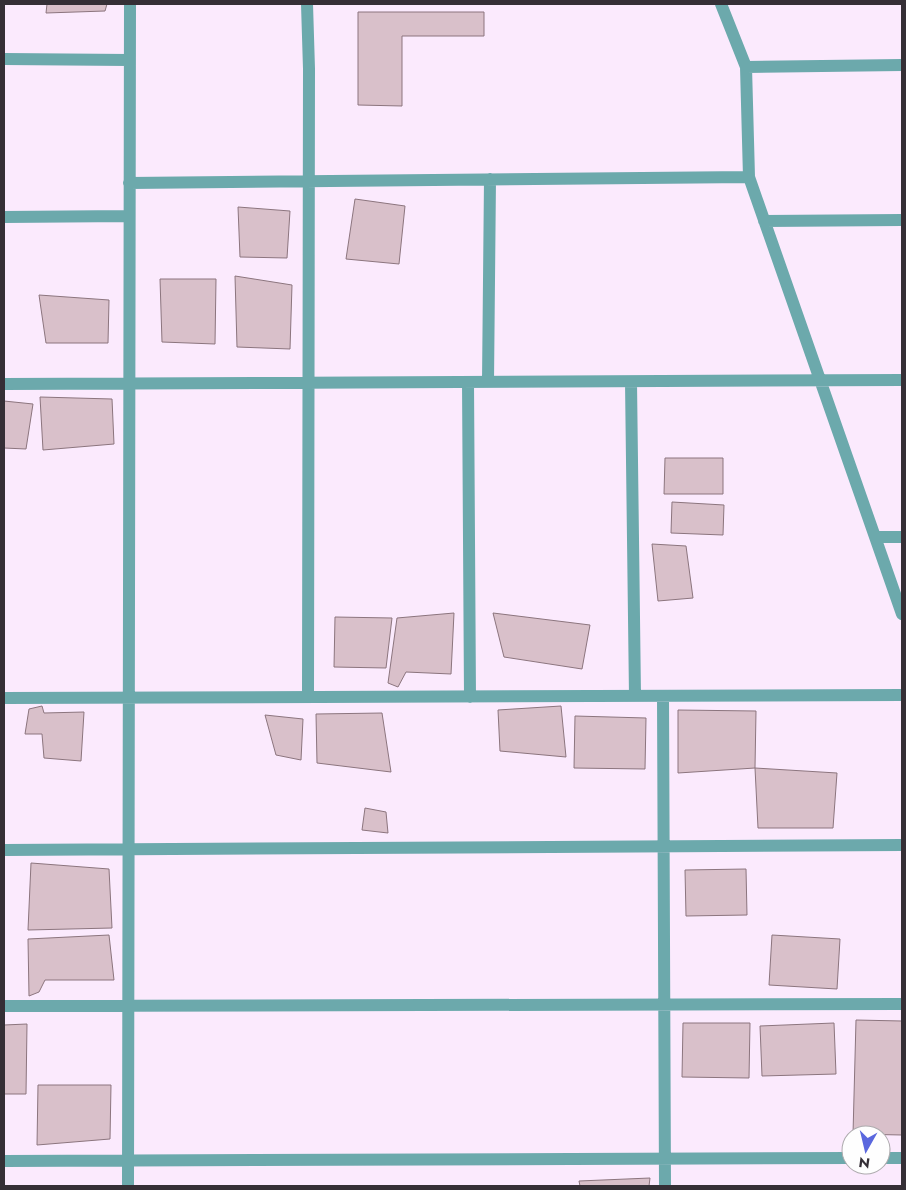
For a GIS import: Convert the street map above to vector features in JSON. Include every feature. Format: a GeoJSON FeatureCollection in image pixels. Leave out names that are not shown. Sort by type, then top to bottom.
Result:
{"type":"FeatureCollection","features":[{"type":"Feature","properties":{"kind":"street"},"geometry":{"type":"LineString","coordinates":[[128,1186],[130,4]]}},
{"type":"Feature","properties":{"kind":"street"},"geometry":{"type":"LineString","coordinates":[[307,4],[309,69],[308,697]]}},
{"type":"Feature","properties":{"kind":"street"},"geometry":{"type":"LineString","coordinates":[[721,4],[746,67],[749,177],[902,614]]}},
{"type":"Feature","properties":{"kind":"street"},"geometry":{"type":"LineString","coordinates":[[4,59],[129,60]]}},
{"type":"Feature","properties":{"kind":"street"},"geometry":{"type":"LineString","coordinates":[[746,67],[902,65]]}},
{"type":"Feature","properties":{"kind":"street"},"geometry":{"type":"LineString","coordinates":[[129,183],[749,177]]}},
{"type":"Feature","properties":{"kind":"street"},"geometry":{"type":"LineString","coordinates":[[488,382],[490,179]]}},
{"type":"Feature","properties":{"kind":"street"},"geometry":{"type":"LineString","coordinates":[[4,217],[129,216]]}},
{"type":"Feature","properties":{"kind":"street"},"geometry":{"type":"LineString","coordinates":[[764,221],[902,220]]}},
{"type":"Feature","properties":{"kind":"street"},"geometry":{"type":"LineString","coordinates":[[4,384],[902,380]]}},
{"type":"Feature","properties":{"kind":"street"},"geometry":{"type":"LineString","coordinates":[[468,382],[470,697]]}},
{"type":"Feature","properties":{"kind":"street"},"geometry":{"type":"LineString","coordinates":[[631,382],[635,696]]}},
{"type":"Feature","properties":{"kind":"street"},"geometry":{"type":"LineString","coordinates":[[876,537],[902,537]]}},
{"type":"Feature","properties":{"kind":"street"},"geometry":{"type":"LineString","coordinates":[[4,698],[902,695]]}},
{"type":"Feature","properties":{"kind":"street"},"geometry":{"type":"LineString","coordinates":[[663,696],[665,1186]]}},
{"type":"Feature","properties":{"kind":"street"},"geometry":{"type":"LineString","coordinates":[[4,850],[902,845]]}},
{"type":"Feature","properties":{"kind":"street"},"geometry":{"type":"LineString","coordinates":[[4,1006],[902,1004]]}},
{"type":"Feature","properties":{"kind":"street"},"geometry":{"type":"LineString","coordinates":[[4,1161],[841,1158]]}},
{"type":"Feature","properties":{"kind":"building"},"geometry":{"type":"Polygon","coordinates":[[[47,4],[107,4],[105,11],[46,13],[47,4]]]}},
{"type":"Feature","properties":{"kind":"building"},"geometry":{"type":"Polygon","coordinates":[[[358,12],[484,12],[484,36],[402,36],[402,106],[358,105],[358,12]]]}},
{"type":"Feature","properties":{"kind":"building"},"geometry":{"type":"Polygon","coordinates":[[[355,199],[405,206],[399,264],[346,259],[355,199]]]}},
{"type":"Feature","properties":{"kind":"building"},"geometry":{"type":"Polygon","coordinates":[[[238,207],[290,211],[287,258],[240,257],[238,207]]]}},
{"type":"Feature","properties":{"kind":"building"},"geometry":{"type":"Polygon","coordinates":[[[235,276],[292,285],[290,349],[237,347],[235,276]]]}},
{"type":"Feature","properties":{"kind":"building"},"geometry":{"type":"Polygon","coordinates":[[[160,279],[216,279],[215,344],[162,342],[160,279]]]}},
{"type":"Feature","properties":{"kind":"building"},"geometry":{"type":"Polygon","coordinates":[[[39,295],[109,300],[108,343],[46,343],[39,295]]]}},
{"type":"Feature","properties":{"kind":"building"},"geometry":{"type":"Polygon","coordinates":[[[40,397],[112,399],[114,444],[43,450],[40,397]]]}},
{"type":"Feature","properties":{"kind":"building"},"geometry":{"type":"Polygon","coordinates":[[[4,401],[33,404],[26,449],[4,448],[4,401]]]}},
{"type":"Feature","properties":{"kind":"building"},"geometry":{"type":"Polygon","coordinates":[[[665,458],[723,458],[723,494],[664,494],[665,458]]]}},
{"type":"Feature","properties":{"kind":"building"},"geometry":{"type":"Polygon","coordinates":[[[672,502],[724,505],[723,535],[671,533],[672,502]]]}},
{"type":"Feature","properties":{"kind":"building"},"geometry":{"type":"Polygon","coordinates":[[[652,544],[686,546],[693,598],[658,601],[652,544]]]}},
{"type":"Feature","properties":{"kind":"building"},"geometry":{"type":"Polygon","coordinates":[[[454,613],[451,674],[406,672],[398,687],[388,683],[397,618],[454,613]]]}},
{"type":"Feature","properties":{"kind":"building"},"geometry":{"type":"Polygon","coordinates":[[[493,613],[590,625],[582,669],[504,657],[493,613]]]}},
{"type":"Feature","properties":{"kind":"building"},"geometry":{"type":"Polygon","coordinates":[[[335,617],[392,618],[386,668],[334,667],[335,617]]]}},
{"type":"Feature","properties":{"kind":"building"},"geometry":{"type":"Polygon","coordinates":[[[42,706],[44,713],[84,712],[81,761],[44,758],[42,734],[25,734],[29,709],[42,706]]]}},
{"type":"Feature","properties":{"kind":"building"},"geometry":{"type":"Polygon","coordinates":[[[561,706],[566,757],[500,751],[498,710],[561,706]]]}},
{"type":"Feature","properties":{"kind":"building"},"geometry":{"type":"Polygon","coordinates":[[[678,710],[756,711],[755,768],[678,773],[678,710]]]}},
{"type":"Feature","properties":{"kind":"building"},"geometry":{"type":"Polygon","coordinates":[[[382,713],[391,772],[317,763],[316,714],[382,713]]]}},
{"type":"Feature","properties":{"kind":"building"},"geometry":{"type":"Polygon","coordinates":[[[265,715],[303,719],[301,760],[276,755],[265,715]]]}},
{"type":"Feature","properties":{"kind":"building"},"geometry":{"type":"Polygon","coordinates":[[[575,716],[646,718],[645,769],[574,768],[575,716]]]}},
{"type":"Feature","properties":{"kind":"building"},"geometry":{"type":"Polygon","coordinates":[[[755,768],[837,773],[833,828],[758,828],[755,768]]]}},
{"type":"Feature","properties":{"kind":"building"},"geometry":{"type":"Polygon","coordinates":[[[365,808],[386,812],[388,833],[362,830],[365,808]]]}},
{"type":"Feature","properties":{"kind":"building"},"geometry":{"type":"Polygon","coordinates":[[[31,863],[109,869],[112,928],[28,930],[31,863]]]}},
{"type":"Feature","properties":{"kind":"building"},"geometry":{"type":"Polygon","coordinates":[[[746,869],[747,915],[686,916],[685,870],[746,869]]]}},
{"type":"Feature","properties":{"kind":"building"},"geometry":{"type":"Polygon","coordinates":[[[109,935],[114,980],[45,980],[39,992],[29,996],[28,939],[109,935]]]}},
{"type":"Feature","properties":{"kind":"building"},"geometry":{"type":"Polygon","coordinates":[[[772,935],[840,939],[837,989],[769,985],[772,935]]]}},
{"type":"Feature","properties":{"kind":"building"},"geometry":{"type":"Polygon","coordinates":[[[856,1020],[902,1021],[902,1135],[891,1135],[891,1125],[853,1125],[856,1020]]]}},
{"type":"Feature","properties":{"kind":"building"},"geometry":{"type":"Polygon","coordinates":[[[683,1023],[750,1023],[749,1078],[682,1077],[683,1023]]]}},
{"type":"Feature","properties":{"kind":"building"},"geometry":{"type":"Polygon","coordinates":[[[834,1023],[836,1074],[762,1076],[760,1026],[834,1023]]]}},
{"type":"Feature","properties":{"kind":"building"},"geometry":{"type":"Polygon","coordinates":[[[27,1024],[26,1094],[4,1094],[4,1025],[27,1024]]]}},
{"type":"Feature","properties":{"kind":"building"},"geometry":{"type":"Polygon","coordinates":[[[38,1085],[111,1085],[110,1139],[37,1145],[38,1085]]]}},
{"type":"Feature","properties":{"kind":"building"},"geometry":{"type":"Polygon","coordinates":[[[650,1178],[649,1186],[580,1186],[579,1181],[650,1178]]]}}]}
